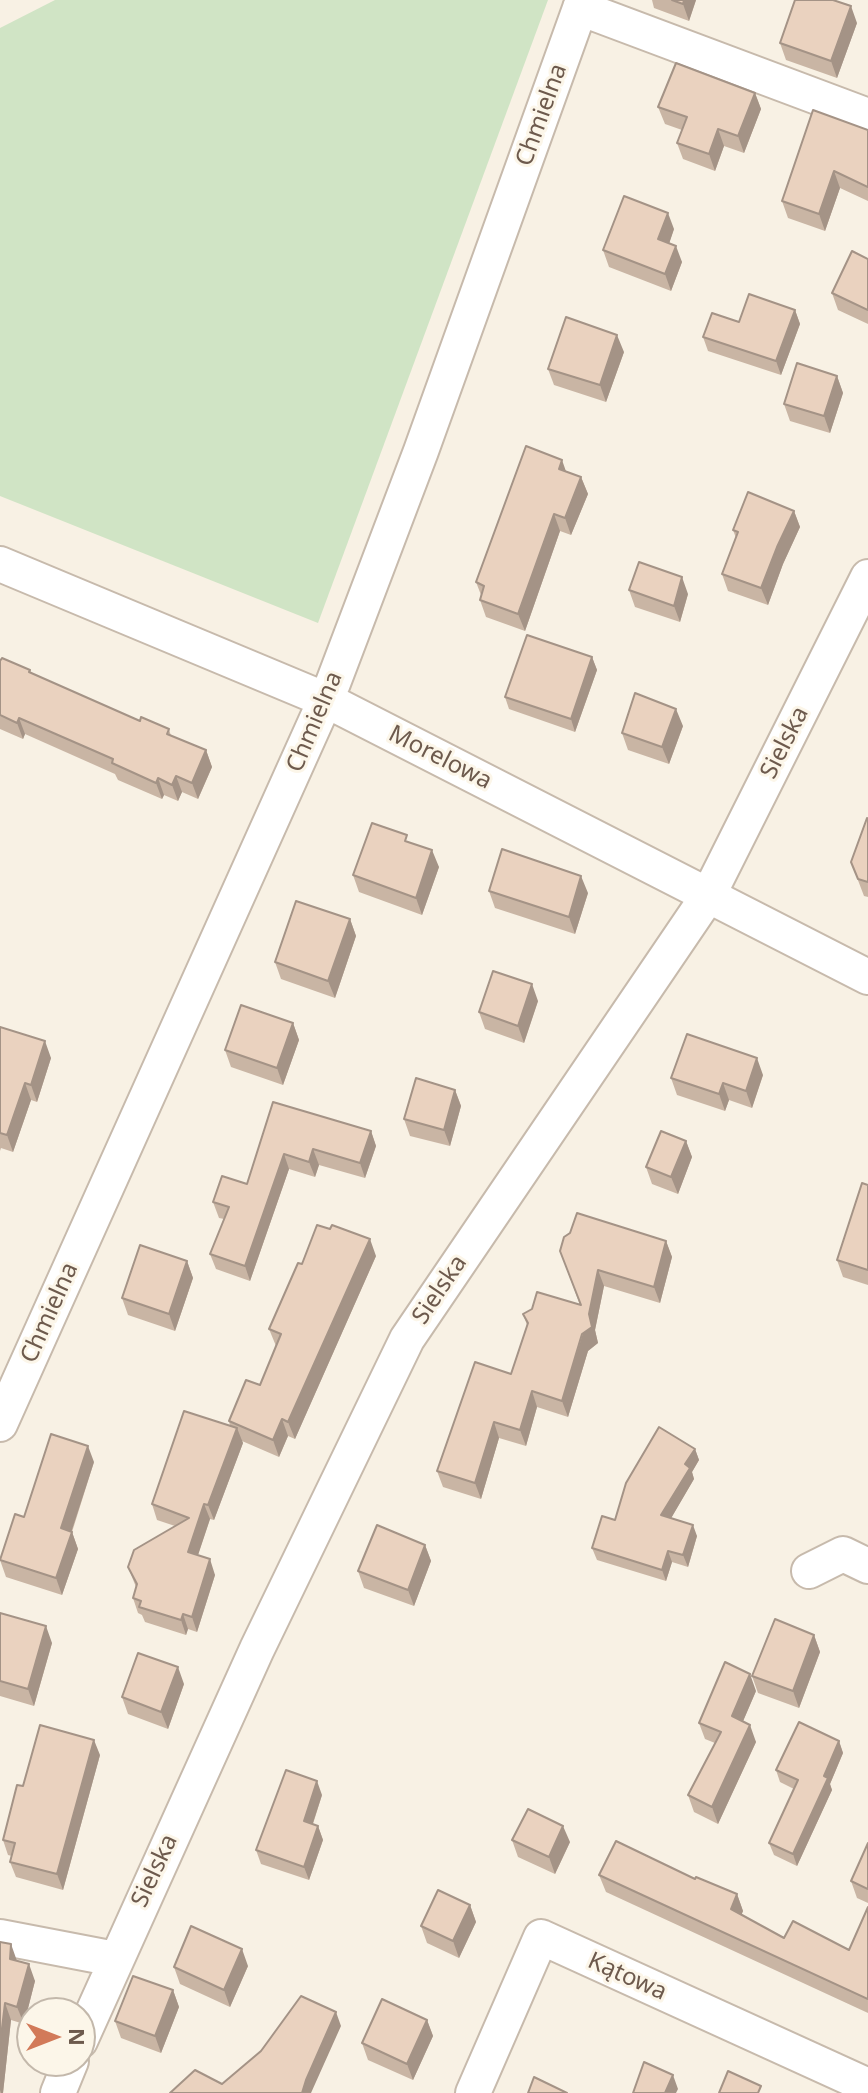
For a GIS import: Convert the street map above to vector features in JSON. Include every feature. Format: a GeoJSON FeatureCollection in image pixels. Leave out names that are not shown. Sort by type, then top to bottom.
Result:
{"type":"FeatureCollection","features":[{"type":"Feature","properties":{"kind":"street"},"geometry":{"type":"LineString","coordinates":[[582,4],[868,116]]}},
{"type":"Feature","properties":{"kind":"street","name":"Chmielna"},"geometry":{"type":"LineString","coordinates":[[0,1424],[326,700],[421,451],[582,4]]}},
{"type":"Feature","properties":{"kind":"street","name":"Morelowa"},"geometry":{"type":"LineString","coordinates":[[0,564],[326,700],[868,977]]}},
{"type":"Feature","properties":{"kind":"street","name":"Sielska"},"geometry":{"type":"LineString","coordinates":[[96,2004],[257,1649],[407,1339],[708,896],[868,577]]}},
{"type":"Feature","properties":{"kind":"street"},"geometry":{"type":"LineString","coordinates":[[809,1571],[843,1554],[868,1566]]}},
{"type":"Feature","properties":{"kind":"street"},"geometry":{"type":"LineString","coordinates":[[0,1937],[115,1959]]}},
{"type":"Feature","properties":{"kind":"street","name":"Kątowa"},"geometry":{"type":"LineString","coordinates":[[473,2093],[541,1937],[868,2086]]}},
{"type":"Feature","properties":{"kind":"green space"},"geometry":{"type":"Polygon","coordinates":[[[55,0],[548,0],[318,623],[0,496],[0,28],[55,0]]]}},
{"type":"Feature","properties":{"kind":"building"},"geometry":{"type":"Polygon","coordinates":[[[795,0],[833,0],[851,6],[831,61],[780,43],[795,0]]]}},
{"type":"Feature","properties":{"kind":"building"},"geometry":{"type":"Polygon","coordinates":[[[676,63],[755,93],[738,136],[718,129],[709,154],[677,143],[687,117],[658,107],[676,63]]]}},
{"type":"Feature","properties":{"kind":"building"},"geometry":{"type":"Polygon","coordinates":[[[813,110],[868,130],[868,187],[834,171],[819,214],[782,201],[813,110]]]}},
{"type":"Feature","properties":{"kind":"building"},"geometry":{"type":"Polygon","coordinates":[[[624,196],[668,213],[658,239],[676,246],[665,274],[603,250],[624,196]]]}},
{"type":"Feature","properties":{"kind":"building"},"geometry":{"type":"Polygon","coordinates":[[[852,251],[868,259],[868,310],[832,293],[852,251]]]}},
{"type":"Feature","properties":{"kind":"building"},"geometry":{"type":"Polygon","coordinates":[[[749,294],[795,310],[776,361],[703,337],[712,313],[739,322],[749,294]]]}},
{"type":"Feature","properties":{"kind":"building"},"geometry":{"type":"Polygon","coordinates":[[[566,317],[617,335],[600,385],[548,369],[566,317]]]}},
{"type":"Feature","properties":{"kind":"building"},"geometry":{"type":"Polygon","coordinates":[[[797,363],[837,376],[824,416],[784,404],[797,363]]]}},
{"type":"Feature","properties":{"kind":"building"},"geometry":{"type":"Polygon","coordinates":[[[526,446],[562,460],[559,469],[581,477],[565,518],[554,514],[518,614],[480,600],[484,586],[476,582],[526,446]]]}},
{"type":"Feature","properties":{"kind":"building"},"geometry":{"type":"Polygon","coordinates":[[[748,492],[794,511],[761,588],[722,574],[738,532],[733,530],[748,492]]]}},
{"type":"Feature","properties":{"kind":"building"},"geometry":{"type":"Polygon","coordinates":[[[639,562],[682,577],[674,606],[629,590],[639,562]]]}},
{"type":"Feature","properties":{"kind":"building"},"geometry":{"type":"Polygon","coordinates":[[[527,635],[592,657],[571,719],[505,697],[527,635]]]}},
{"type":"Feature","properties":{"kind":"building"},"geometry":{"type":"Polygon","coordinates":[[[2,658],[140,721],[141,717],[169,729],[167,734],[206,750],[192,783],[176,776],[172,785],[158,778],[156,783],[112,763],[113,759],[19,718],[17,723],[0,715],[2,658]]]}},
{"type":"Feature","properties":{"kind":"building"},"geometry":{"type":"Polygon","coordinates":[[[635,693],[676,709],[662,747],[622,733],[635,693]]]}},
{"type":"Feature","properties":{"kind":"building"},"geometry":{"type":"Polygon","coordinates":[[[867,818],[868,882],[858,879],[851,862],[867,818]]]}},
{"type":"Feature","properties":{"kind":"building"},"geometry":{"type":"Polygon","coordinates":[[[372,823],[407,835],[405,841],[432,850],[416,898],[353,875],[372,823]]]}},
{"type":"Feature","properties":{"kind":"building"},"geometry":{"type":"Polygon","coordinates":[[[502,849],[581,876],[569,917],[489,891],[502,849]]]}},
{"type":"Feature","properties":{"kind":"building"},"geometry":{"type":"Polygon","coordinates":[[[296,901],[350,919],[328,981],[275,962],[296,901]]]}},
{"type":"Feature","properties":{"kind":"building"},"geometry":{"type":"Polygon","coordinates":[[[493,971],[532,984],[518,1026],[479,1012],[493,971]]]}},
{"type":"Feature","properties":{"kind":"building"},"geometry":{"type":"Polygon","coordinates":[[[241,1005],[293,1023],[277,1068],[225,1050],[241,1005]]]}},
{"type":"Feature","properties":{"kind":"building"},"geometry":{"type":"Polygon","coordinates":[[[0,1027],[45,1041],[31,1085],[25,1083],[7,1135],[0,1133],[0,1027]]]}},
{"type":"Feature","properties":{"kind":"building"},"geometry":{"type":"Polygon","coordinates":[[[687,1034],[757,1058],[746,1091],[723,1083],[719,1094],[671,1078],[687,1034]]]}},
{"type":"Feature","properties":{"kind":"building"},"geometry":{"type":"Polygon","coordinates":[[[416,1078],[455,1090],[444,1130],[404,1119],[416,1078]]]}},
{"type":"Feature","properties":{"kind":"building"},"geometry":{"type":"Polygon","coordinates":[[[273,1102],[371,1131],[360,1163],[313,1149],[309,1162],[284,1154],[245,1266],[210,1254],[229,1207],[213,1202],[222,1176],[247,1184],[273,1102]]]}},
{"type":"Feature","properties":{"kind":"building"},"geometry":{"type":"Polygon","coordinates":[[[661,1131],[686,1141],[671,1177],[646,1167],[661,1131]]]}},
{"type":"Feature","properties":{"kind":"building"},"geometry":{"type":"Polygon","coordinates":[[[862,1183],[868,1185],[868,1270],[837,1260],[862,1183]]]}},
{"type":"Feature","properties":{"kind":"building"},"geometry":{"type":"Polygon","coordinates":[[[577,1213],[666,1241],[654,1287],[598,1270],[589,1314],[592,1327],[582,1334],[562,1401],[532,1391],[520,1430],[494,1422],[475,1483],[437,1471],[475,1362],[511,1374],[528,1323],[523,1314],[532,1309],[537,1292],[581,1305],[560,1251],[577,1213]]]}},
{"type":"Feature","properties":{"kind":"building"},"geometry":{"type":"Polygon","coordinates":[[[317,1225],[330,1229],[332,1225],[370,1239],[288,1422],[282,1419],[273,1440],[229,1421],[246,1380],[260,1385],[281,1334],[269,1329],[298,1263],[302,1264],[317,1225]]]}},
{"type":"Feature","properties":{"kind":"building"},"geometry":{"type":"Polygon","coordinates":[[[140,1245],[187,1261],[169,1314],[122,1298],[140,1245]]]}},
{"type":"Feature","properties":{"kind":"building"},"geometry":{"type":"Polygon","coordinates":[[[184,1411],[237,1428],[208,1505],[204,1504],[188,1552],[210,1559],[192,1617],[183,1614],[181,1620],[139,1607],[141,1601],[133,1598],[137,1584],[128,1567],[134,1550],[189,1518],[152,1504],[184,1411]]]}},
{"type":"Feature","properties":{"kind":"building"},"geometry":{"type":"Polygon","coordinates":[[[659,1427],[695,1449],[685,1464],[690,1468],[661,1515],[693,1525],[683,1555],[668,1551],[662,1570],[592,1548],[602,1516],[615,1520],[626,1483],[659,1427]]]}},
{"type":"Feature","properties":{"kind":"building"},"geometry":{"type":"Polygon","coordinates":[[[51,1434],[88,1446],[61,1528],[72,1532],[56,1578],[0,1560],[15,1514],[24,1517],[51,1434]]]}},
{"type":"Feature","properties":{"kind":"building"},"geometry":{"type":"Polygon","coordinates":[[[377,1525],[425,1545],[408,1590],[358,1571],[377,1525]]]}},
{"type":"Feature","properties":{"kind":"building"},"geometry":{"type":"Polygon","coordinates":[[[0,1613],[46,1626],[28,1689],[0,1681],[0,1613]]]}},
{"type":"Feature","properties":{"kind":"building"},"geometry":{"type":"Polygon","coordinates":[[[775,1619],[814,1635],[793,1691],[752,1676],[775,1619]]]}},
{"type":"Feature","properties":{"kind":"building"},"geometry":{"type":"Polygon","coordinates":[[[138,1653],[178,1667],[161,1712],[122,1697],[138,1653]]]}},
{"type":"Feature","properties":{"kind":"building"},"geometry":{"type":"Polygon","coordinates":[[[725,1662],[750,1674],[732,1716],[750,1725],[712,1807],[688,1795],[721,1732],[699,1723],[725,1662]]]}},
{"type":"Feature","properties":{"kind":"building"},"geometry":{"type":"Polygon","coordinates":[[[799,1722],[839,1741],[824,1776],[828,1778],[793,1854],[769,1843],[798,1780],[776,1770],[799,1722]]]}},
{"type":"Feature","properties":{"kind":"building"},"geometry":{"type":"Polygon","coordinates":[[[40,1725],[94,1740],[57,1874],[10,1862],[15,1843],[3,1840],[17,1785],[23,1786],[40,1725]]]}},
{"type":"Feature","properties":{"kind":"building"},"geometry":{"type":"Polygon","coordinates":[[[286,1770],[317,1781],[304,1821],[318,1826],[304,1867],[256,1850],[286,1770]]]}},
{"type":"Feature","properties":{"kind":"building"},"geometry":{"type":"Polygon","coordinates":[[[528,1809],[563,1826],[549,1857],[512,1840],[528,1809]]]}},
{"type":"Feature","properties":{"kind":"building"},"geometry":{"type":"Polygon","coordinates":[[[616,1841],[695,1879],[737,1894],[731,1909],[784,1938],[793,1921],[849,1950],[868,1907],[868,1999],[599,1875],[616,1841]]]}},
{"type":"Feature","properties":{"kind":"building"},"geometry":{"type":"Polygon","coordinates":[[[868,1843],[868,1889],[851,1881],[868,1843]]]}},
{"type":"Feature","properties":{"kind":"building"},"geometry":{"type":"Polygon","coordinates":[[[438,1890],[470,1905],[453,1941],[421,1926],[438,1890]]]}},
{"type":"Feature","properties":{"kind":"building"},"geometry":{"type":"Polygon","coordinates":[[[191,1926],[242,1949],[224,1990],[174,1967],[191,1926]]]}},
{"type":"Feature","properties":{"kind":"building"},"geometry":{"type":"Polygon","coordinates":[[[0,1942],[11,1944],[10,1959],[29,1964],[20,1997],[16,1997],[16,2007],[5,2003],[0,2045],[0,1942]]]}},
{"type":"Feature","properties":{"kind":"building"},"geometry":{"type":"Polygon","coordinates":[[[133,1976],[173,1990],[155,2036],[115,2021],[133,1976]]]}},
{"type":"Feature","properties":{"kind":"building"},"geometry":{"type":"Polygon","coordinates":[[[301,1996],[336,2012],[302,2093],[170,2093],[195,2070],[222,2084],[261,2051],[301,1996]]]}},
{"type":"Feature","properties":{"kind":"building"},"geometry":{"type":"Polygon","coordinates":[[[382,1999],[427,2020],[407,2064],[362,2043],[382,1999]]]}},
{"type":"Feature","properties":{"kind":"building"},"geometry":{"type":"Polygon","coordinates":[[[644,2062],[673,2075],[665,2093],[633,2093],[644,2062]]]}},
{"type":"Feature","properties":{"kind":"building"},"geometry":{"type":"Polygon","coordinates":[[[728,2071],[761,2086],[758,2093],[719,2093],[728,2071]]]}},
{"type":"Feature","properties":{"kind":"building"},"geometry":{"type":"Polygon","coordinates":[[[534,2077],[567,2093],[528,2093],[534,2077]]]}}]}
